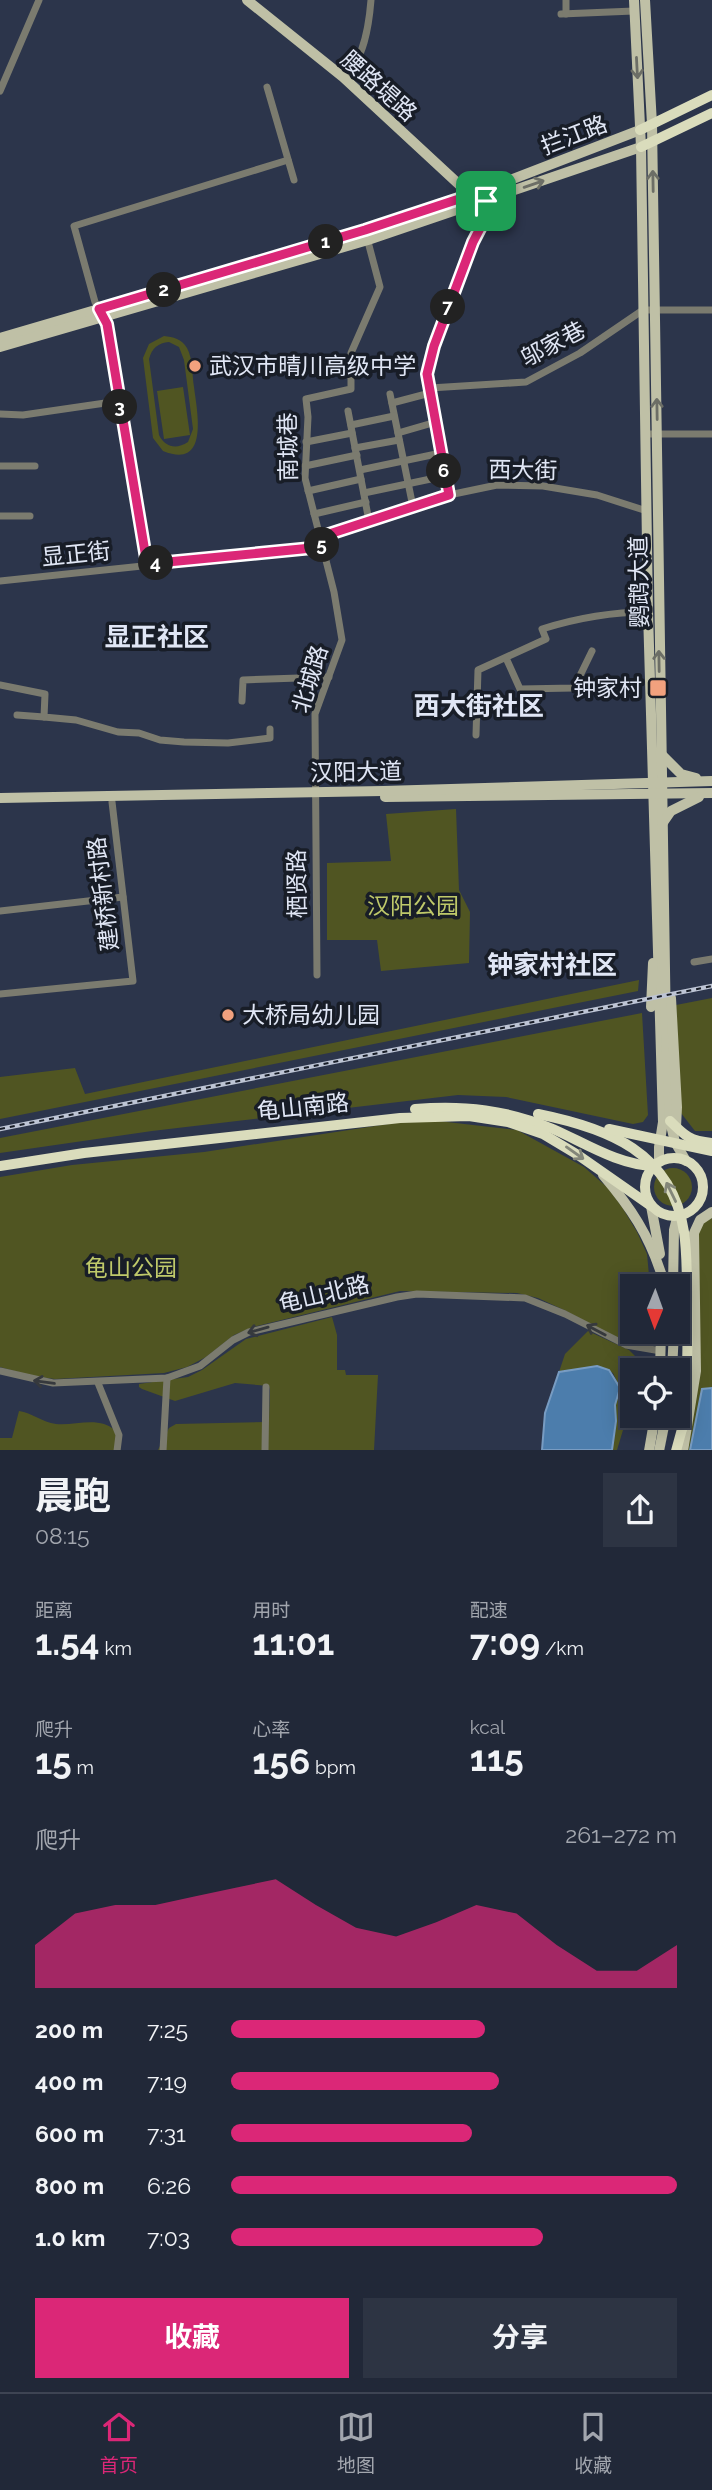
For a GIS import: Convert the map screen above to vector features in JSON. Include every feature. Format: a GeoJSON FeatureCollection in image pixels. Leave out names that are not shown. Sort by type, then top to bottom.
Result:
{"type":"FeatureCollection","features":[{"type":"Feature","properties":{"kind":"highway"},"geometry":{"type":"LineString","coordinates":[[640,130],[712,95]]}},
{"type":"Feature","properties":{"kind":"highway"},"geometry":{"type":"LineString","coordinates":[[641,147],[712,113]]}},
{"type":"Feature","properties":{"kind":"highway","name":"龟山南路"},"geometry":{"type":"LineString","coordinates":[[0,1159],[80,1147],[403,1110],[450,1107],[502,1112]]}},
{"type":"Feature","properties":{"kind":"highway"},"geometry":{"type":"LineString","coordinates":[[502,1112],[538,1114],[712,1151]]}},
{"type":"Feature","properties":{"kind":"highway"},"geometry":{"type":"LineString","coordinates":[[502,1112],[550,1128],[634,1164],[657,1164],[673,1158],[686,1161],[707,1182],[695,1207]]}},
{"type":"Feature","properties":{"kind":"highway","name":"龟山南路"},"geometry":{"type":"LineString","coordinates":[[0,1166],[84,1153],[442,1115],[489,1118],[517,1124],[559,1142],[652,1206]]}},
{"type":"Feature","properties":{"kind":"highway"},"geometry":{"type":"LineString","coordinates":[[563,1119],[616,1137],[644,1155],[664,1179],[678,1208],[686,1251],[689,1368],[682,1429],[676,1450]]}},
{"type":"Feature","properties":{"kind":"highway"},"geometry":{"type":"LineString","coordinates":[[669,1123],[691,1139],[712,1143]]}},
{"type":"Feature","properties":{"kind":"highway"},"geometry":{"type":"LineString","coordinates":[[657,1164],[645,1181],[645,1190],[652,1206],[666,1215],[682,1214],[712,1199]]}},
{"type":"Feature","properties":{"kind":"main road","name":"腰路堤路"},"geometry":{"type":"LineString","coordinates":[[247,0],[343,77],[465,190],[486,201]]}},
{"type":"Feature","properties":{"kind":"main road","name":"鹦鹉大道"},"geometry":{"type":"LineString","coordinates":[[645,0],[652,124],[657,434],[656,783],[660,936],[669,1123],[675,1142],[686,1161]]}},
{"type":"Feature","properties":{"kind":"main road","name":"鹦鹉大道"},"geometry":{"type":"LineString","coordinates":[[634,5],[641,147],[648,612],[656,752]]}},
{"type":"Feature","properties":{"kind":"main road","name":"拦江路"},"geometry":{"type":"LineString","coordinates":[[366,235],[640,130]]}},
{"type":"Feature","properties":{"kind":"main road","name":"拦江路"},"geometry":{"type":"LineString","coordinates":[[0,347],[101,313],[486,201],[641,147]]}},
{"type":"Feature","properties":{"kind":"main road","name":"拦江路"},"geometry":{"type":"LineString","coordinates":[[0,338],[101,313]]}},
{"type":"Feature","properties":{"kind":"main road"},"geometry":{"type":"LineString","coordinates":[[709,781],[681,774],[656,752],[642,777],[622,789],[645,803],[658,825],[671,811],[709,794]]}},
{"type":"Feature","properties":{"kind":"main road","name":"汉阳大道"},"geometry":{"type":"LineString","coordinates":[[0,798],[622,789],[656,783],[709,781]]}},
{"type":"Feature","properties":{"kind":"main road","name":"汉阳大道"},"geometry":{"type":"LineString","coordinates":[[622,789],[657,794],[709,794]]}},
{"type":"Feature","properties":{"kind":"main road","name":"汉阳大道"},"geometry":{"type":"LineString","coordinates":[[0,804],[315,795]]}},
{"type":"Feature","properties":{"kind":"main road"},"geometry":{"type":"LineString","coordinates":[[660,936],[670,967],[677,1107],[669,1123]]}},
{"type":"Feature","properties":{"kind":"main road","name":"鹦鹉大道"},"geometry":{"type":"LineString","coordinates":[[657,1164],[659,1147],[669,1123]]}},
{"type":"Feature","properties":{"kind":"main road"},"geometry":{"type":"LineString","coordinates":[[599,1171],[646,1233],[660,1274]]}},
{"type":"Feature","properties":{"kind":"main road"},"geometry":{"type":"LineString","coordinates":[[652,1206],[661,1274]]}},
{"type":"Feature","properties":{"kind":"main road"},"geometry":{"type":"LineString","coordinates":[[683,1450],[696,1371],[694,1233],[701,1220],[712,1212]]}},
{"type":"Feature","properties":{"kind":"main road"},"geometry":{"type":"LineString","coordinates":[[673,1274],[674,1230],[682,1214]]}},
{"type":"Feature","properties":{"kind":"main road"},"geometry":{"type":"LineString","coordinates":[[661,1344],[661,1358]]}},
{"type":"Feature","properties":{"kind":"main road"},"geometry":{"type":"LineString","coordinates":[[649,1450],[653,1428]]}},
{"type":"Feature","properties":{"kind":"main road"},"geometry":{"type":"LineString","coordinates":[[659,1450],[664,1428]]}},
{"type":"Feature","properties":{"kind":"street"},"geometry":{"type":"LineString","coordinates":[[0,92],[39,0]]}},
{"type":"Feature","properties":{"kind":"street"},"geometry":{"type":"LineString","coordinates":[[343,77],[351,72],[359,54],[369,19],[371,0]]}},
{"type":"Feature","properties":{"kind":"street"},"geometry":{"type":"LineString","coordinates":[[566,0],[564,14],[634,5]]}},
{"type":"Feature","properties":{"kind":"street"},"geometry":{"type":"LineString","coordinates":[[267,87],[294,180]]}},
{"type":"Feature","properties":{"kind":"street"},"geometry":{"type":"LineString","coordinates":[[147,564],[107,324],[95,302],[74,226],[288,160]]}},
{"type":"Feature","properties":{"kind":"street"},"geometry":{"type":"LineString","coordinates":[[449,495],[427,374],[434,346],[473,242],[490,209],[486,201]]}},
{"type":"Feature","properties":{"kind":"street","name":"南城巷"},"geometry":{"type":"LineString","coordinates":[[320,537],[305,478],[306,399],[351,389],[351,353],[380,288],[366,235]]}},
{"type":"Feature","properties":{"kind":"street"},"geometry":{"type":"LineString","coordinates":[[643,310],[712,310]]}},
{"type":"Feature","properties":{"kind":"street","name":"邬家巷"},"geometry":{"type":"LineString","coordinates":[[392,403],[430,390],[526,382],[580,353],[643,310]]}},
{"type":"Feature","properties":{"kind":"street"},"geometry":{"type":"LineString","coordinates":[[390,394],[413,506]]}},
{"type":"Feature","properties":{"kind":"street"},"geometry":{"type":"LineString","coordinates":[[0,414],[23,415],[119,401]]}},
{"type":"Feature","properties":{"kind":"street"},"geometry":{"type":"LineString","coordinates":[[348,411],[369,521]]}},
{"type":"Feature","properties":{"kind":"street"},"geometry":{"type":"LineString","coordinates":[[306,442],[394,416]]}},
{"type":"Feature","properties":{"kind":"street"},"geometry":{"type":"LineString","coordinates":[[305,466],[436,422]]}},
{"type":"Feature","properties":{"kind":"street"},"geometry":{"type":"LineString","coordinates":[[645,434],[712,434]]}},
{"type":"Feature","properties":{"kind":"street"},"geometry":{"type":"LineString","coordinates":[[308,491],[403,461],[441,453]]}},
{"type":"Feature","properties":{"kind":"street"},"geometry":{"type":"LineString","coordinates":[[0,466],[36,466]]}},
{"type":"Feature","properties":{"kind":"street"},"geometry":{"type":"LineString","coordinates":[[314,514],[408,484],[445,476]]}},
{"type":"Feature","properties":{"kind":"street","name":"西大街"},"geometry":{"type":"LineString","coordinates":[[320,537],[449,495],[497,485],[543,486],[597,495],[647,511]]}},
{"type":"Feature","properties":{"kind":"street"},"geometry":{"type":"LineString","coordinates":[[0,516],[30,516]]}},
{"type":"Feature","properties":{"kind":"street","name":"北城路"},"geometry":{"type":"LineString","coordinates":[[315,795],[315,714],[342,640],[334,592],[320,537]]}},
{"type":"Feature","properties":{"kind":"street","name":"显正街"},"geometry":{"type":"LineString","coordinates":[[0,581],[242,552],[322,547]]}},
{"type":"Feature","properties":{"kind":"street"},"geometry":{"type":"LineString","coordinates":[[476,735],[478,670],[546,639],[542,629],[576,618],[618,612],[648,612]]}},
{"type":"Feature","properties":{"kind":"street"},"geometry":{"type":"LineString","coordinates":[[506,657],[520,689],[574,688],[593,651]]}},
{"type":"Feature","properties":{"kind":"street"},"geometry":{"type":"LineString","coordinates":[[242,701],[243,680],[329,677]]}},
{"type":"Feature","properties":{"kind":"street"},"geometry":{"type":"LineString","coordinates":[[0,685],[45,694],[44,717]]}},
{"type":"Feature","properties":{"kind":"street"},"geometry":{"type":"LineString","coordinates":[[17,715],[76,720],[118,732],[139,733],[160,740],[184,742],[228,743],[257,740],[270,738],[270,729]]}},
{"type":"Feature","properties":{"kind":"street","name":"栖贤路"},"geometry":{"type":"LineString","coordinates":[[315,795],[317,975]]}},
{"type":"Feature","properties":{"kind":"street","name":"建桥新村路"},"geometry":{"type":"LineString","coordinates":[[0,994],[133,981],[112,802]]}},
{"type":"Feature","properties":{"kind":"street"},"geometry":{"type":"LineString","coordinates":[[0,911],[123,897]]}},
{"type":"Feature","properties":{"kind":"street"},"geometry":{"type":"LineString","coordinates":[[694,962],[712,959]]}},
{"type":"Feature","properties":{"kind":"street","name":"龟山北路"},"geometry":{"type":"LineString","coordinates":[[0,1371],[47,1383],[167,1378],[200,1367],[233,1340],[249,1332],[408,1295],[532,1300],[626,1345],[661,1351]]}},
{"type":"Feature","properties":{"kind":"street"},"geometry":{"type":"LineString","coordinates":[[163,1450],[167,1378]]}},
{"type":"Feature","properties":{"kind":"street"},"geometry":{"type":"LineString","coordinates":[[97,1383],[119,1435],[117,1450]]}},
{"type":"Feature","properties":{"kind":"street"},"geometry":{"type":"LineString","coordinates":[[265,1450],[266,1387]]}},
{"type":"Feature","properties":{"kind":"green space"},"geometry":{"type":"Polygon","coordinates":[[[164,336],[171,337],[183,342],[189,352],[198,423],[194,445],[188,452],[178,455],[163,451],[153,438],[143,358],[149,344],[164,336]],[[169,342],[162,344],[154,349],[149,359],[159,435],[171,446],[188,442],[193,429],[184,360],[179,347],[169,342]]]}},
{"type":"Feature","properties":{"kind":"green space"},"geometry":{"type":"Polygon","coordinates":[[[183,387],[190,435],[164,439],[157,391],[183,387]]]}},
{"type":"Feature","properties":{"kind":"green space","name":"汉阳公园"},"geometry":{"type":"Polygon","coordinates":[[[456,809],[459,890],[470,912],[469,963],[381,971],[377,940],[327,940],[327,863],[391,861],[386,814],[456,809]]]}},
{"type":"Feature","properties":{"kind":"green space"},"geometry":{"type":"Polygon","coordinates":[[[639,980],[638,991],[0,1119],[0,1077],[75,1068],[85,1094],[639,980]]]}},
{"type":"Feature","properties":{"kind":"green space"},"geometry":{"type":"Polygon","coordinates":[[[712,998],[712,1131],[695,1131],[681,1113],[676,1005],[712,998]]]}},
{"type":"Feature","properties":{"kind":"green space"},"geometry":{"type":"Polygon","coordinates":[[[642,1013],[648,1115],[643,1122],[633,1124],[506,1097],[458,1095],[152,1131],[0,1153],[0,1138],[642,1013]]]}},
{"type":"Feature","properties":{"kind":"green space","name":"龟山公园"},"geometry":{"type":"Polygon","coordinates":[[[421,1119],[517,1130],[584,1167],[608,1188],[637,1232],[647,1254],[649,1274],[620,1274],[620,1340],[538,1298],[517,1293],[400,1291],[253,1327],[234,1335],[206,1357],[187,1367],[164,1373],[55,1379],[0,1367],[0,1177],[72,1165],[204,1152],[421,1119]]]}},
{"type":"Feature","properties":{"kind":"green space"},"geometry":{"type":"Polygon","coordinates":[[[673,1168],[687,1173],[692,1187],[687,1201],[673,1206],[659,1201],[654,1187],[659,1173],[673,1168]]]}},
{"type":"Feature","properties":{"kind":"green space"},"geometry":{"type":"Polygon","coordinates":[[[712,1218],[712,1450],[686,1450],[687,1428],[690,1428],[697,1236],[704,1222],[712,1218]]]}},
{"type":"Feature","properties":{"kind":"green space"},"geometry":{"type":"Polygon","coordinates":[[[332,1317],[337,1335],[337,1370],[345,1370],[346,1375],[378,1375],[374,1450],[158,1450],[169,1428],[176,1424],[265,1422],[269,1418],[269,1386],[235,1383],[175,1401],[142,1389],[139,1384],[188,1377],[246,1339],[332,1317]]]}},
{"type":"Feature","properties":{"kind":"green space"},"geometry":{"type":"Polygon","coordinates":[[[588,1331],[629,1350],[637,1358],[620,1358],[620,1388],[613,1373],[597,1366],[559,1372],[565,1354],[588,1331]]]}},
{"type":"Feature","properties":{"kind":"green space"},"geometry":{"type":"Polygon","coordinates":[[[620,1388],[620,1428],[624,1428],[617,1450],[612,1450],[616,1421],[615,1405],[620,1388]]]}},
{"type":"Feature","properties":{"kind":"green space"},"geometry":{"type":"Polygon","coordinates":[[[19,1411],[56,1424],[102,1423],[116,1431],[116,1450],[0,1450],[0,1438],[12,1438],[19,1411]]]}},
{"type":"Feature","properties":{"kind":"water"},"geometry":{"type":"Polygon","coordinates":[[[597,1366],[609,1370],[620,1388],[615,1405],[612,1450],[542,1450],[545,1413],[559,1372],[597,1366]]]}},
{"type":"Feature","properties":{"kind":"water"},"geometry":{"type":"Polygon","coordinates":[[[712,1388],[712,1450],[690,1450],[702,1389],[712,1388]]]}},
{"type":"Feature","properties":{"kind":"railway"},"geometry":{"type":"LineString","coordinates":[[0,1129],[712,986]]}},
{"type":"Feature","properties":{"kind":"place","name":"武汉市晴川高级中学"},"geometry":{"type":"Point","coordinates":[195,366]}},
{"type":"Feature","properties":{"kind":"place","name":"钟家村"},"geometry":{"type":"Point","coordinates":[658,688]}},
{"type":"Feature","properties":{"kind":"place","name":"大桥局幼儿园"},"geometry":{"type":"Point","coordinates":[228,1015]}},
{"type":"Feature","properties":{"kind":"district","name":"显正社区"},"geometry":{"type":"Point","coordinates":[157,637]}},
{"type":"Feature","properties":{"kind":"district","name":"西大街社区"},"geometry":{"type":"Point","coordinates":[479,706]}},
{"type":"Feature","properties":{"kind":"district","name":"钟家村社区"},"geometry":{"type":"Point","coordinates":[552,965]}},
{"type":"Feature","properties":{"kind":"route"},"geometry":{"type":"LineString","coordinates":[[474,194],[486,201],[490,209],[473,242],[434,346],[427,374],[449,495],[320,537],[322,547],[147,564],[107,324],[99,309],[365,230],[474,194]]}}]}
